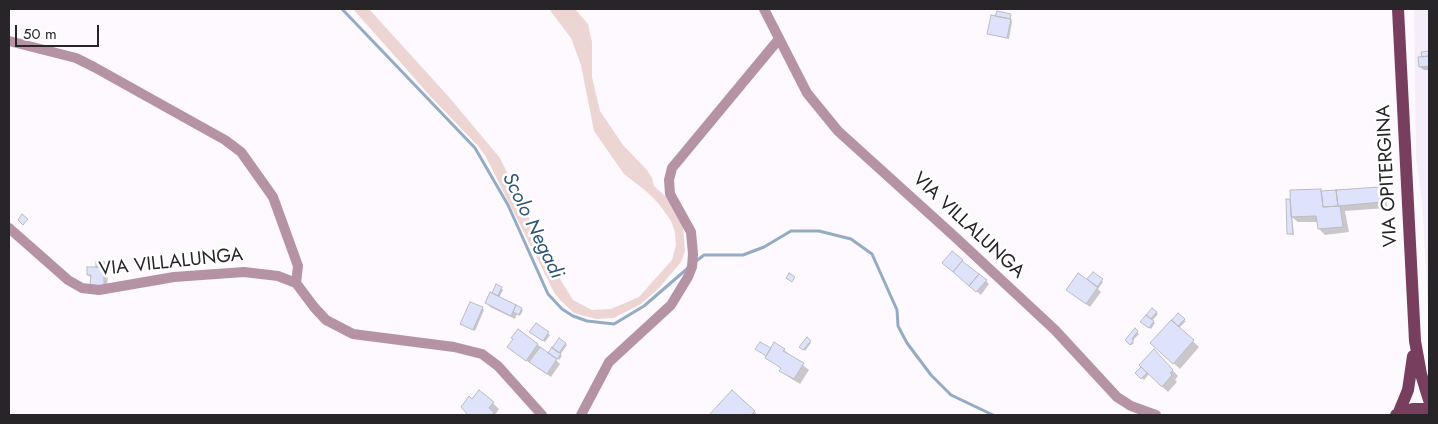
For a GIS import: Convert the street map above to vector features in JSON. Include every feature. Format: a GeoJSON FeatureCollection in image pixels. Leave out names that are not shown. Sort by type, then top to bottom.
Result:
{"type":"FeatureCollection","features":[{"type":"Feature","properties":{"kind":"main road","name":"VIA OPITERGINA"},"geometry":{"type":"LineString","coordinates":[[1398,9],[1415,341],[1421,374],[1429,400]]}},
{"type":"Feature","properties":{"kind":"main road","name":"VIA OPITERGINA"},"geometry":{"type":"LineString","coordinates":[[1397,414],[1410,383],[1415,341]]}},
{"type":"Feature","properties":{"kind":"main road","name":"VIA OPITERGINA"},"geometry":{"type":"LineString","coordinates":[[1397,414],[1413,409],[1429,409]]}},
{"type":"Feature","properties":{"kind":"street","name":"VIA VILLALUNGA"},"geometry":{"type":"LineString","coordinates":[[764,9],[807,93],[838,131],[1054,330],[1117,397],[1131,406],[1156,415]]}},
{"type":"Feature","properties":{"kind":"street"},"geometry":{"type":"LineString","coordinates":[[581,415],[609,362],[672,305],[692,267],[691,232],[670,194],[669,180],[672,168],[779,39]]}},
{"type":"Feature","properties":{"kind":"street"},"geometry":{"type":"LineString","coordinates":[[9,41],[76,58],[225,140],[241,152],[272,196],[298,266],[296,283],[314,308],[326,320],[353,334],[454,346],[482,354],[498,366],[542,415]]}},
{"type":"Feature","properties":{"kind":"street","name":"VIA VILLALUNGA"},"geometry":{"type":"LineString","coordinates":[[9,228],[68,280],[82,288],[99,290],[174,277],[244,272],[278,276],[296,283]]}},
{"type":"Feature","properties":{"kind":"shaded area"},"geometry":{"type":"Polygon","coordinates":[[[353,9],[369,9],[448,96],[500,158],[552,266],[573,300],[592,310],[611,309],[639,297],[672,260],[676,245],[675,232],[671,221],[659,204],[624,174],[594,131],[581,65],[571,38],[549,9],[575,9],[588,24],[592,42],[592,77],[600,111],[623,145],[647,170],[654,186],[665,196],[683,227],[685,251],[681,262],[659,288],[641,304],[614,318],[596,319],[574,313],[555,294],[486,157],[479,147],[431,97],[353,9]]]}},
{"type":"Feature","properties":{"kind":"shaded area"},"geometry":{"type":"Polygon","coordinates":[[[1414,9],[1429,9],[1429,325],[1422,201],[1416,159],[1414,9]]]}},
{"type":"Feature","properties":{"kind":"building"},"geometry":{"type":"Polygon","coordinates":[[[997,11],[1011,14],[1010,19],[995,16],[997,11]]]}},
{"type":"Feature","properties":{"kind":"building"},"geometry":{"type":"Polygon","coordinates":[[[991,15],[1011,19],[1007,38],[987,34],[991,15]]]}},
{"type":"Feature","properties":{"kind":"building"},"geometry":{"type":"Polygon","coordinates":[[[1429,51],[1429,56],[1422,57],[1421,52],[1429,51]]]}},
{"type":"Feature","properties":{"kind":"building"},"geometry":{"type":"Polygon","coordinates":[[[1429,56],[1429,66],[1419,67],[1418,57],[1429,56]]]}},
{"type":"Feature","properties":{"kind":"building"},"geometry":{"type":"Polygon","coordinates":[[[1380,187],[1382,202],[1338,206],[1336,190],[1380,187]]]}},
{"type":"Feature","properties":{"kind":"building"},"geometry":{"type":"Polygon","coordinates":[[[1321,189],[1323,207],[1340,206],[1343,227],[1318,229],[1316,216],[1291,217],[1290,190],[1321,189]]]}},
{"type":"Feature","properties":{"kind":"building"},"geometry":{"type":"Polygon","coordinates":[[[1336,190],[1338,206],[1323,207],[1321,191],[1336,190]]]}},
{"type":"Feature","properties":{"kind":"building"},"geometry":{"type":"Polygon","coordinates":[[[1286,199],[1290,199],[1293,234],[1287,234],[1286,199]]]}},
{"type":"Feature","properties":{"kind":"building"},"geometry":{"type":"Polygon","coordinates":[[[22,214],[28,219],[23,225],[18,220],[22,214]]]}},
{"type":"Feature","properties":{"kind":"building"},"geometry":{"type":"Polygon","coordinates":[[[952,251],[963,260],[953,272],[942,263],[952,251]]]}},
{"type":"Feature","properties":{"kind":"building"},"geometry":{"type":"Polygon","coordinates":[[[962,261],[979,274],[969,286],[953,272],[962,261]]]}},
{"type":"Feature","properties":{"kind":"building"},"geometry":{"type":"Polygon","coordinates":[[[96,262],[105,262],[105,267],[96,267],[96,262]]]}},
{"type":"Feature","properties":{"kind":"building"},"geometry":{"type":"Polygon","coordinates":[[[87,267],[104,267],[104,286],[90,285],[91,275],[87,275],[87,267]]]}},
{"type":"Feature","properties":{"kind":"building"},"geometry":{"type":"Polygon","coordinates":[[[1093,272],[1103,279],[1097,287],[1087,279],[1093,272]]]}},
{"type":"Feature","properties":{"kind":"building"},"geometry":{"type":"Polygon","coordinates":[[[789,273],[795,277],[792,282],[786,278],[789,273]]]}},
{"type":"Feature","properties":{"kind":"building"},"geometry":{"type":"Polygon","coordinates":[[[1078,273],[1098,287],[1086,304],[1066,290],[1078,273]]]}},
{"type":"Feature","properties":{"kind":"building"},"geometry":{"type":"Polygon","coordinates":[[[979,274],[987,280],[976,292],[969,286],[979,274]]]}},
{"type":"Feature","properties":{"kind":"building"},"geometry":{"type":"Polygon","coordinates":[[[496,284],[502,287],[498,296],[492,293],[496,284]]]}},
{"type":"Feature","properties":{"kind":"building"},"geometry":{"type":"Polygon","coordinates":[[[490,292],[516,305],[511,316],[485,303],[490,292]]]}},
{"type":"Feature","properties":{"kind":"building"},"geometry":{"type":"Polygon","coordinates":[[[470,302],[483,307],[473,330],[460,324],[470,302]]]}},
{"type":"Feature","properties":{"kind":"building"},"geometry":{"type":"Polygon","coordinates":[[[516,305],[522,308],[519,315],[513,312],[516,305]]]}},
{"type":"Feature","properties":{"kind":"building"},"geometry":{"type":"Polygon","coordinates":[[[1152,308],[1157,312],[1151,319],[1146,315],[1152,308]]]}},
{"type":"Feature","properties":{"kind":"building"},"geometry":{"type":"Polygon","coordinates":[[[1178,313],[1185,319],[1178,326],[1172,320],[1178,313]]]}},
{"type":"Feature","properties":{"kind":"building"},"geometry":{"type":"Polygon","coordinates":[[[1146,315],[1154,321],[1149,328],[1140,322],[1146,315]]]}},
{"type":"Feature","properties":{"kind":"building"},"geometry":{"type":"Polygon","coordinates":[[[1171,320],[1194,340],[1173,364],[1150,343],[1171,320]]]}},
{"type":"Feature","properties":{"kind":"building"},"geometry":{"type":"Polygon","coordinates":[[[536,323],[549,332],[543,341],[529,332],[536,323]]]}},
{"type":"Feature","properties":{"kind":"building"},"geometry":{"type":"Polygon","coordinates":[[[1135,328],[1138,331],[1130,345],[1125,340],[1135,328]]]}},
{"type":"Feature","properties":{"kind":"building"},"geometry":{"type":"Polygon","coordinates":[[[518,329],[538,344],[526,361],[507,347],[518,329]]]}},
{"type":"Feature","properties":{"kind":"building"},"geometry":{"type":"Polygon","coordinates":[[[807,337],[811,341],[803,350],[799,347],[807,337]]]}},
{"type":"Feature","properties":{"kind":"building"},"geometry":{"type":"Polygon","coordinates":[[[559,338],[566,343],[559,353],[552,348],[559,338]]]}},
{"type":"Feature","properties":{"kind":"building"},"geometry":{"type":"Polygon","coordinates":[[[760,342],[771,348],[766,356],[755,349],[760,342]]]}},
{"type":"Feature","properties":{"kind":"building"},"geometry":{"type":"Polygon","coordinates":[[[774,342],[785,349],[783,351],[804,363],[794,379],[779,371],[781,368],[765,358],[774,342]]]}},
{"type":"Feature","properties":{"kind":"building"},"geometry":{"type":"Polygon","coordinates":[[[540,347],[557,359],[547,374],[529,362],[540,347]]]}},
{"type":"Feature","properties":{"kind":"building"},"geometry":{"type":"Polygon","coordinates":[[[552,347],[561,354],[557,359],[548,353],[552,347]]]}},
{"type":"Feature","properties":{"kind":"building"},"geometry":{"type":"Polygon","coordinates":[[[1154,349],[1173,370],[1170,373],[1172,375],[1162,387],[1139,365],[1154,349]]]}},
{"type":"Feature","properties":{"kind":"building"},"geometry":{"type":"Polygon","coordinates":[[[1141,367],[1147,373],[1141,379],[1135,373],[1141,367]]]}},
{"type":"Feature","properties":{"kind":"building"},"geometry":{"type":"Polygon","coordinates":[[[479,390],[494,402],[489,408],[494,412],[492,415],[468,415],[461,407],[469,396],[472,399],[479,390]]]}},
{"type":"Feature","properties":{"kind":"building"},"geometry":{"type":"Polygon","coordinates":[[[732,390],[755,411],[751,415],[709,415],[732,390]]]}},
{"type":"Feature","properties":{"kind":"waterway","name":"Scolo Negadi"},"geometry":{"type":"LineString","coordinates":[[342,9],[475,148],[508,205],[548,294],[562,309],[573,316],[587,321],[614,324],[644,306],[688,268]]}},
{"type":"Feature","properties":{"kind":"waterway","name":"Scolo Negadi"},"geometry":{"type":"LineString","coordinates":[[695,262],[704,255],[743,255],[764,247],[791,231],[819,231],[851,239],[872,254],[897,310],[898,326],[907,343],[931,375],[951,395],[993,415]]}}]}
